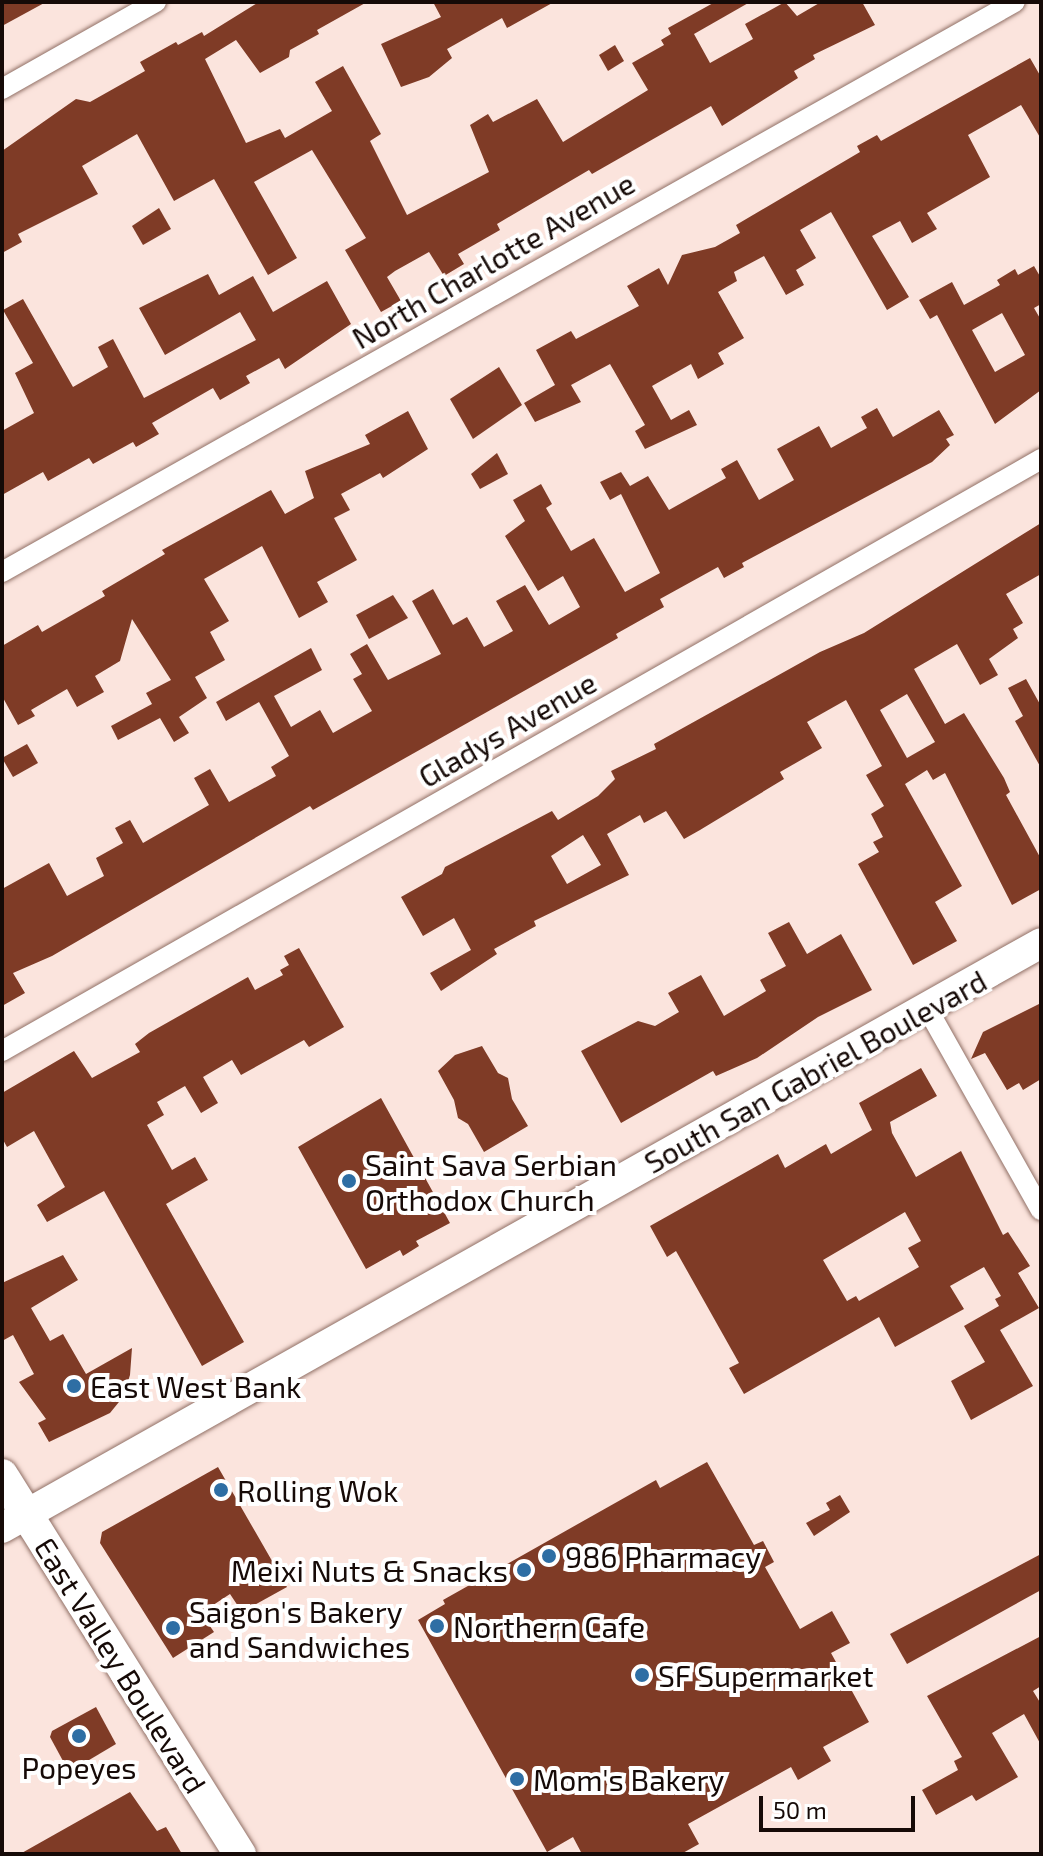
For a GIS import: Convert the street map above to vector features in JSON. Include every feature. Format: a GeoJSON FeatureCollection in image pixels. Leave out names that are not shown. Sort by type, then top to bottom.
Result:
{"type":"FeatureCollection","features":[{"type":"Feature","properties":{"kind":"main road","name":"South San Gabriel Boulevard"},"geometry":{"type":"LineString","coordinates":[[14,1521],[1041,943]]}},
{"type":"Feature","properties":{"kind":"main road","name":"East Valley Boulevard"},"geometry":{"type":"LineString","coordinates":[[2,1475],[14,1521],[240,1854]]}},
{"type":"Feature","properties":{"kind":"street"},"geometry":{"type":"LineString","coordinates":[[2,89],[156,2]]}},
{"type":"Feature","properties":{"kind":"street","name":"North Charlotte Avenue"},"geometry":{"type":"LineString","coordinates":[[2,572],[1015,2]]}},
{"type":"Feature","properties":{"kind":"street","name":"Gladys Avenue"},"geometry":{"type":"LineString","coordinates":[[2,1051],[1041,459]]}},
{"type":"Feature","properties":{"kind":"street"},"geometry":{"type":"LineString","coordinates":[[927,1008],[1041,1210]]}},
{"type":"Feature","properties":{"kind":"building"},"geometry":{"type":"Polygon","coordinates":[[[2,2],[46,2],[2,26],[2,2]]]}},
{"type":"Feature","properties":{"kind":"building"},"geometry":{"type":"Polygon","coordinates":[[[259,2],[367,2],[317,30],[319,34],[290,50],[289,57],[260,73],[236,40],[205,59],[246,143],[280,129],[285,138],[332,111],[315,82],[343,66],[381,134],[370,141],[407,215],[489,172],[470,125],[488,114],[493,122],[537,99],[563,142],[648,90],[632,63],[664,45],[661,40],[671,34],[668,28],[715,2],[750,2],[694,34],[710,63],[753,39],[745,24],[785,2],[797,16],[821,2],[862,2],[875,25],[813,55],[815,59],[794,71],[798,78],[722,126],[711,106],[592,174],[589,170],[497,224],[500,230],[458,254],[464,264],[444,276],[429,252],[395,271],[387,277],[401,301],[381,312],[345,250],[366,238],[312,150],[254,182],[297,258],[268,275],[214,179],[174,201],[137,134],[82,166],[98,194],[18,234],[22,242],[2,253],[2,151],[76,99],[90,102],[145,71],[140,62],[176,42],[178,45],[202,32],[204,36],[259,2]]]}},
{"type":"Feature","properties":{"kind":"building"},"geometry":{"type":"Polygon","coordinates":[[[433,2],[554,2],[507,28],[502,18],[447,49],[452,58],[429,77],[401,87],[381,44],[441,17],[433,2]]]}},
{"type":"Feature","properties":{"kind":"building"},"geometry":{"type":"Polygon","coordinates":[[[615,45],[624,61],[608,71],[599,55],[615,45]]]}},
{"type":"Feature","properties":{"kind":"building"},"geometry":{"type":"Polygon","coordinates":[[[1030,58],[1041,77],[1041,139],[1021,105],[968,135],[990,177],[927,213],[937,229],[912,243],[900,221],[872,236],[909,297],[887,310],[831,212],[800,230],[816,258],[796,270],[804,285],[786,295],[764,256],[734,272],[737,281],[718,292],[744,338],[718,353],[724,364],[698,379],[691,364],[652,386],[671,420],[689,410],[697,425],[645,449],[635,431],[645,425],[610,364],[571,385],[581,402],[535,422],[524,403],[555,385],[536,350],[571,331],[576,339],[639,306],[627,286],[659,268],[668,285],[682,255],[715,247],[740,233],[736,225],[860,152],[857,146],[877,135],[881,141],[1030,58]]]}},
{"type":"Feature","properties":{"kind":"building"},"geometry":{"type":"Polygon","coordinates":[[[159,208],[171,229],[143,245],[132,226],[159,208]]]}},
{"type":"Feature","properties":{"kind":"building"},"geometry":{"type":"Polygon","coordinates":[[[1034,266],[1041,278],[1041,304],[1034,308],[1041,320],[1041,390],[995,424],[937,315],[930,319],[919,300],[952,282],[964,305],[1000,285],[997,280],[1015,269],[1018,275],[1034,266]],[[1002,313],[972,330],[995,372],[1025,355],[1002,313]]]}},
{"type":"Feature","properties":{"kind":"building"},"geometry":{"type":"Polygon","coordinates":[[[208,274],[219,295],[253,276],[273,312],[327,281],[351,324],[285,369],[279,358],[246,376],[250,383],[220,400],[213,388],[152,423],[159,434],[136,447],[133,442],[93,464],[89,458],[48,481],[43,472],[2,495],[2,431],[34,413],[15,373],[33,363],[3,310],[23,299],[73,387],[108,367],[98,347],[113,339],[144,398],[256,340],[240,312],[165,355],[139,308],[208,274]]]}},
{"type":"Feature","properties":{"kind":"building"},"geometry":{"type":"Polygon","coordinates":[[[499,367],[522,405],[473,439],[450,399],[499,367]]]}},
{"type":"Feature","properties":{"kind":"building"},"geometry":{"type":"Polygon","coordinates":[[[877,408],[893,437],[939,410],[954,435],[946,439],[950,445],[932,462],[742,563],[744,567],[724,578],[718,567],[660,599],[664,607],[616,634],[618,638],[313,810],[310,806],[52,956],[13,973],[25,993],[2,1006],[2,889],[49,863],[67,896],[104,876],[96,858],[123,843],[115,828],[130,820],[143,843],[209,805],[194,778],[210,769],[229,802],[276,776],[271,767],[289,756],[259,702],[226,721],[216,702],[311,648],[322,670],[274,696],[291,727],[320,710],[333,733],[372,711],[353,679],[362,674],[350,654],[367,644],[388,680],[441,654],[412,601],[433,589],[453,625],[467,617],[484,647],[513,631],[496,601],[525,585],[549,625],[580,607],[563,576],[538,591],[505,536],[525,521],[513,500],[541,484],[552,504],[546,508],[571,551],[594,538],[625,592],[660,573],[621,494],[610,500],[600,482],[621,472],[630,486],[648,476],[669,510],[726,478],[721,469],[737,460],[759,500],[794,480],[777,449],[819,426],[831,448],[867,428],[861,417],[877,408]]]}},
{"type":"Feature","properties":{"kind":"building"},"geometry":{"type":"Polygon","coordinates":[[[408,411],[428,449],[383,478],[380,473],[341,494],[350,510],[334,518],[357,560],[317,582],[328,602],[299,618],[262,546],[204,579],[229,621],[210,632],[225,660],[195,677],[207,698],[179,717],[189,733],[174,742],[160,718],[118,740],[111,726],[152,704],[146,693],[171,680],[132,619],[120,661],[95,676],[104,692],[77,707],[67,689],[31,710],[35,716],[18,725],[2,696],[2,646],[38,625],[42,632],[105,596],[102,591],[165,554],[162,550],[271,490],[285,514],[314,498],[305,471],[370,444],[365,435],[408,411]]]}},
{"type":"Feature","properties":{"kind":"building"},"geometry":{"type":"Polygon","coordinates":[[[497,453],[508,474],[480,489],[471,474],[497,453]]]}},
{"type":"Feature","properties":{"kind":"building"},"geometry":{"type":"Polygon","coordinates":[[[1041,523],[1041,574],[1006,594],[1023,623],[1013,629],[1018,638],[989,659],[998,675],[980,685],[957,644],[914,669],[945,724],[964,713],[1004,778],[1010,792],[1006,795],[1041,859],[1041,889],[1012,905],[945,773],[933,780],[927,770],[905,784],[962,886],[935,902],[957,941],[913,965],[858,864],[879,852],[873,842],[883,837],[871,814],[884,806],[866,775],[882,766],[846,700],[807,722],[822,748],[780,772],[784,779],[684,839],[666,811],[644,823],[640,815],[607,834],[629,875],[534,921],[536,926],[494,949],[497,954],[441,991],[430,973],[471,950],[454,918],[423,936],[401,897],[442,874],[445,867],[552,811],[558,820],[598,796],[615,779],[611,771],[656,749],[654,744],[820,652],[864,633],[1041,523]],[[907,694],[880,710],[907,758],[935,742],[907,694]],[[583,835],[551,856],[567,884],[601,865],[583,835]]]}},
{"type":"Feature","properties":{"kind":"building"},"geometry":{"type":"Polygon","coordinates":[[[393,595],[408,618],[369,639],[356,615],[393,595]]]}},
{"type":"Feature","properties":{"kind":"building"},"geometry":{"type":"Polygon","coordinates":[[[1026,679],[1041,706],[1041,768],[1015,721],[1023,716],[1008,688],[1026,679]]]}},
{"type":"Feature","properties":{"kind":"building"},"geometry":{"type":"Polygon","coordinates":[[[27,744],[38,763],[13,777],[2,758],[27,744]]]}},
{"type":"Feature","properties":{"kind":"building"},"geometry":{"type":"Polygon","coordinates":[[[789,922],[807,954],[841,934],[872,990],[818,1017],[757,1058],[716,1076],[713,1071],[621,1123],[581,1051],[638,1021],[655,1026],[679,1012],[668,993],[701,975],[724,1016],[766,991],[760,980],[786,966],[768,933],[789,922]]]}},
{"type":"Feature","properties":{"kind":"building"},"geometry":{"type":"Polygon","coordinates":[[[299,948],[344,1027],[309,1047],[304,1040],[241,1075],[232,1060],[203,1077],[218,1103],[201,1113],[185,1086],[157,1102],[164,1115],[147,1125],[172,1170],[195,1157],[208,1180],[166,1204],[244,1342],[202,1366],[104,1191],[47,1222],[37,1205],[65,1187],[34,1131],[7,1147],[2,1138],[2,1093],[74,1051],[92,1078],[140,1052],[135,1044],[149,1033],[248,977],[255,990],[283,975],[280,970],[289,965],[284,956],[299,948]]]}},
{"type":"Feature","properties":{"kind":"building"},"geometry":{"type":"Polygon","coordinates":[[[1041,1003],[1041,1079],[1023,1090],[1019,1083],[1007,1090],[985,1053],[971,1059],[983,1032],[1041,1003]]]}},
{"type":"Feature","properties":{"kind":"building"},"geometry":{"type":"Polygon","coordinates":[[[482,1046],[498,1073],[508,1078],[512,1099],[528,1126],[484,1152],[468,1124],[458,1118],[454,1100],[438,1071],[455,1055],[482,1046]]]}},
{"type":"Feature","properties":{"kind":"building"},"geometry":{"type":"Polygon","coordinates":[[[921,1068],[937,1096],[890,1122],[892,1133],[916,1177],[961,1151],[1003,1235],[1008,1232],[1030,1266],[1018,1273],[1039,1308],[1000,1330],[1033,1386],[971,1420],[951,1381],[985,1362],[964,1326],[999,1306],[995,1299],[1001,1296],[984,1267],[950,1286],[964,1309],[895,1347],[879,1317],[744,1394],[729,1368],[739,1363],[676,1251],[667,1257],[650,1226],[778,1154],[785,1168],[826,1144],[831,1154],[872,1130],[859,1103],[921,1068]],[[905,1212],[823,1260],[847,1301],[856,1296],[859,1301],[919,1267],[908,1248],[921,1241],[905,1212]]]}},
{"type":"Feature","properties":{"kind":"building"},"geometry":{"type":"Polygon","coordinates":[[[381,1098],[450,1223],[416,1241],[419,1246],[403,1256],[400,1250],[366,1269],[298,1147],[381,1098]]]}},
{"type":"Feature","properties":{"kind":"building"},"geometry":{"type":"Polygon","coordinates":[[[63,1255],[78,1280],[31,1308],[50,1341],[63,1334],[86,1374],[132,1348],[130,1375],[123,1397],[110,1413],[49,1442],[38,1423],[46,1419],[19,1382],[34,1374],[13,1335],[2,1341],[2,1283],[63,1255]]]}},
{"type":"Feature","properties":{"kind":"building"},"geometry":{"type":"Polygon","coordinates":[[[707,1462],[754,1545],[763,1541],[774,1562],[765,1567],[800,1629],[832,1611],[850,1643],[831,1653],[869,1722],[823,1747],[831,1761],[798,1780],[791,1767],[688,1824],[699,1844],[681,1854],[582,1854],[573,1837],[547,1852],[418,1620],[445,1604],[443,1600],[656,1480],[660,1488],[707,1462]]]}},
{"type":"Feature","properties":{"kind":"building"},"geometry":{"type":"Polygon","coordinates":[[[218,1467],[287,1587],[242,1612],[230,1594],[201,1613],[214,1632],[173,1658],[100,1543],[102,1532],[218,1467]]]}},
{"type":"Feature","properties":{"kind":"building"},"geometry":{"type":"Polygon","coordinates":[[[840,1495],[850,1512],[814,1536],[806,1523],[830,1510],[826,1503],[840,1495]]]}},
{"type":"Feature","properties":{"kind":"building"},"geometry":{"type":"Polygon","coordinates":[[[1041,1554],[1041,1590],[907,1664],[890,1634],[1041,1554]]]}},
{"type":"Feature","properties":{"kind":"building"},"geometry":{"type":"Polygon","coordinates":[[[1041,1636],[1041,1686],[1033,1691],[1041,1704],[1041,1745],[1024,1714],[992,1733],[1018,1777],[976,1801],[972,1795],[936,1815],[922,1790],[958,1770],[954,1761],[962,1757],[927,1696],[1041,1636]]]}},
{"type":"Feature","properties":{"kind":"building"},"geometry":{"type":"Polygon","coordinates":[[[96,1707],[116,1744],[69,1772],[50,1737],[52,1731],[96,1707]]]}},
{"type":"Feature","properties":{"kind":"building"},"geometry":{"type":"Polygon","coordinates":[[[130,1792],[157,1831],[166,1827],[182,1854],[20,1854],[130,1792]]]}},
{"type":"Feature","properties":{"kind":"place","name":"Saint Sava Serbian Orthodox Church"},"geometry":{"type":"Point","coordinates":[349,1181]}},
{"type":"Feature","properties":{"kind":"place","name":"East West Bank"},"geometry":{"type":"Point","coordinates":[74,1386]}},
{"type":"Feature","properties":{"kind":"place","name":"Rolling Wok"},"geometry":{"type":"Point","coordinates":[221,1490]}},
{"type":"Feature","properties":{"kind":"place","name":"986 Pharmacy"},"geometry":{"type":"Point","coordinates":[549,1556]}},
{"type":"Feature","properties":{"kind":"place","name":"Meixi Nuts & Snacks"},"geometry":{"type":"Point","coordinates":[524,1570]}},
{"type":"Feature","properties":{"kind":"place","name":"Northern Cafe"},"geometry":{"type":"Point","coordinates":[437,1626]}},
{"type":"Feature","properties":{"kind":"place","name":"Saigon's Bakery and Sandwiches"},"geometry":{"type":"Point","coordinates":[173,1628]}},
{"type":"Feature","properties":{"kind":"place","name":"SF Supermarket"},"geometry":{"type":"Point","coordinates":[642,1675]}},
{"type":"Feature","properties":{"kind":"place","name":"Popeyes"},"geometry":{"type":"Point","coordinates":[79,1736]}},
{"type":"Feature","properties":{"kind":"place","name":"Mom's Bakery"},"geometry":{"type":"Point","coordinates":[517,1779]}}]}
